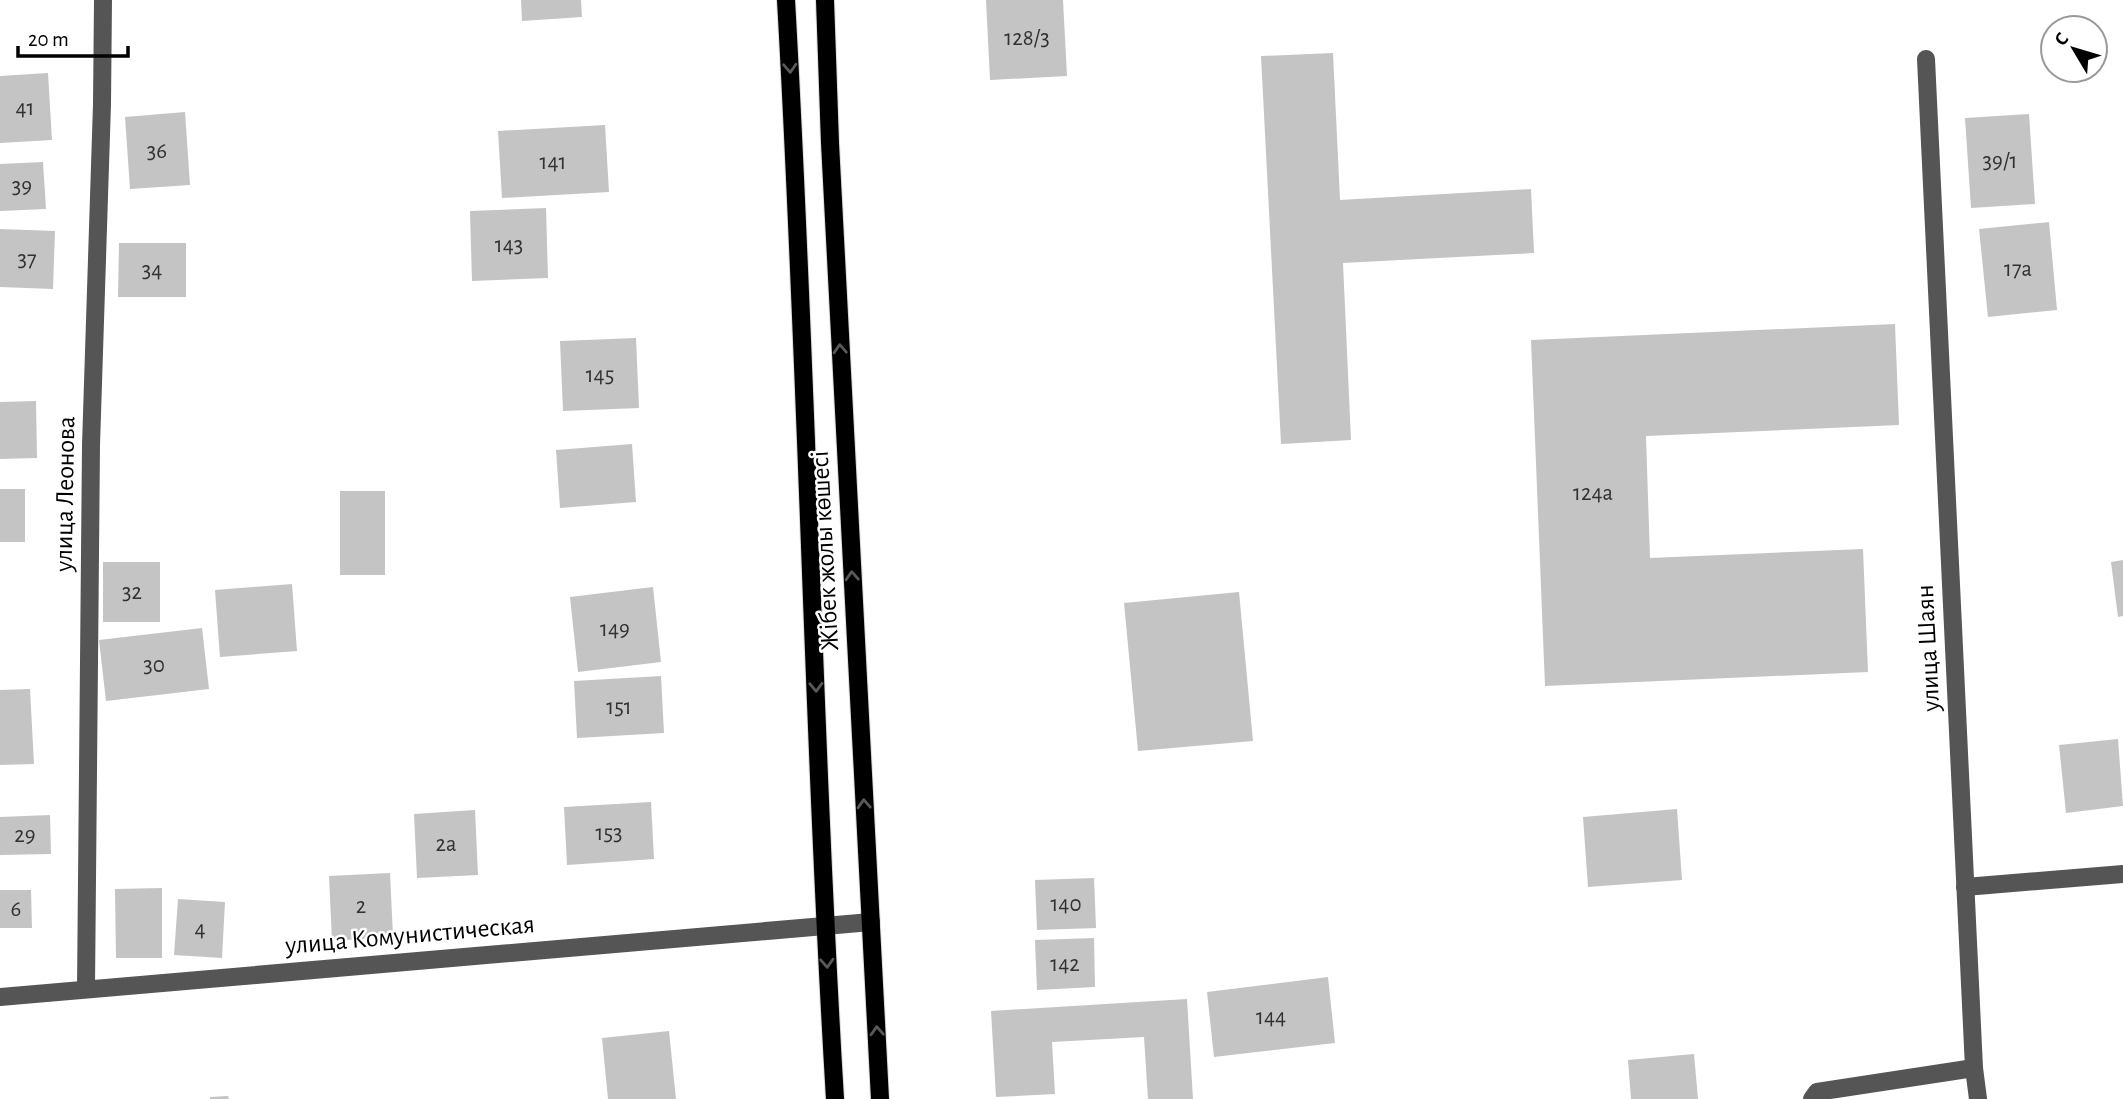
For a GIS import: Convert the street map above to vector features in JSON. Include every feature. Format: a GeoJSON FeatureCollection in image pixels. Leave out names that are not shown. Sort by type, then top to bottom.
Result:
{"type":"FeatureCollection","features":[{"type":"Feature","properties":{"kind":"main road","name":"Жібек жолы көшесі"},"geometry":{"type":"LineString","coordinates":[[786,0],[794,138],[825,926],[835,1099]]}},
{"type":"Feature","properties":{"kind":"main road","name":"Жібек жолы көшесі"},"geometry":{"type":"LineString","coordinates":[[825,0],[830,143],[880,1099]]}},
{"type":"Feature","properties":{"kind":"street","name":"улица Леонова"},"geometry":{"type":"LineString","coordinates":[[86,988],[91,445],[103,0]]}},
{"type":"Feature","properties":{"kind":"street","name":"улица Шаян"},"geometry":{"type":"LineString","coordinates":[[1926,59],[1974,1068],[1978,1099]]}},
{"type":"Feature","properties":{"kind":"street"},"geometry":{"type":"LineString","coordinates":[[1965,887],[2123,874]]}},
{"type":"Feature","properties":{"kind":"street","name":"улица Комунистическая"},"geometry":{"type":"LineString","coordinates":[[0,997],[871,922]]}},
{"type":"Feature","properties":{"kind":"street"},"geometry":{"type":"LineString","coordinates":[[1812,1099],[1817,1092],[1974,1068]]}},
{"type":"Feature","properties":{"kind":"building"},"geometry":{"type":"Polygon","coordinates":[[[521,0],[581,0],[582,17],[522,21],[521,0]]]}},
{"type":"Feature","properties":{"kind":"building"},"geometry":{"type":"Polygon","coordinates":[[[986,0],[1063,0],[1067,76],[990,80],[986,0]]]}},
{"type":"Feature","properties":{"kind":"building"},"geometry":{"type":"Polygon","coordinates":[[[1333,53],[1340,200],[1531,189],[1534,253],[1343,263],[1351,440],[1281,444],[1261,56],[1333,53]]]}},
{"type":"Feature","properties":{"kind":"building"},"geometry":{"type":"Polygon","coordinates":[[[48,73],[52,140],[0,143],[0,76],[48,73]]]}},
{"type":"Feature","properties":{"kind":"building"},"geometry":{"type":"Polygon","coordinates":[[[185,112],[190,185],[130,189],[125,117],[185,112]]]}},
{"type":"Feature","properties":{"kind":"building"},"geometry":{"type":"Polygon","coordinates":[[[2029,114],[2035,204],[1971,208],[1965,118],[2029,114]]]}},
{"type":"Feature","properties":{"kind":"building"},"geometry":{"type":"Polygon","coordinates":[[[605,125],[609,192],[502,198],[498,131],[605,125]]]}},
{"type":"Feature","properties":{"kind":"building"},"geometry":{"type":"Polygon","coordinates":[[[43,162],[46,209],[0,211],[0,164],[43,162]]]}},
{"type":"Feature","properties":{"kind":"building"},"geometry":{"type":"Polygon","coordinates":[[[546,208],[548,278],[472,281],[470,211],[546,208]]]}},
{"type":"Feature","properties":{"kind":"building"},"geometry":{"type":"Polygon","coordinates":[[[2049,222],[2057,310],[1988,317],[1979,229],[2049,222]]]}},
{"type":"Feature","properties":{"kind":"building"},"geometry":{"type":"Polygon","coordinates":[[[0,229],[55,231],[53,289],[0,287],[0,229]]]}},
{"type":"Feature","properties":{"kind":"building"},"geometry":{"type":"Polygon","coordinates":[[[119,243],[186,243],[186,297],[118,297],[119,243]]]}},
{"type":"Feature","properties":{"kind":"building"},"geometry":{"type":"Polygon","coordinates":[[[1895,324],[1899,425],[1646,436],[1650,558],[1863,549],[1868,672],[1545,686],[1531,340],[1895,324]]]}},
{"type":"Feature","properties":{"kind":"building"},"geometry":{"type":"Polygon","coordinates":[[[636,338],[639,408],[563,411],[560,341],[636,338]]]}},
{"type":"Feature","properties":{"kind":"building"},"geometry":{"type":"Polygon","coordinates":[[[36,401],[37,458],[0,459],[0,402],[36,401]]]}},
{"type":"Feature","properties":{"kind":"building"},"geometry":{"type":"Polygon","coordinates":[[[632,444],[636,502],[560,508],[556,450],[632,444]]]}},
{"type":"Feature","properties":{"kind":"building"},"geometry":{"type":"Polygon","coordinates":[[[0,489],[25,489],[25,542],[0,542],[0,489]]]}},
{"type":"Feature","properties":{"kind":"building"},"geometry":{"type":"Polygon","coordinates":[[[340,491],[385,491],[385,575],[340,575],[340,491]]]}},
{"type":"Feature","properties":{"kind":"building"},"geometry":{"type":"Polygon","coordinates":[[[2123,560],[2123,616],[2118,617],[2111,562],[2123,560]]]}},
{"type":"Feature","properties":{"kind":"building"},"geometry":{"type":"Polygon","coordinates":[[[103,562],[160,562],[160,622],[103,622],[103,562]]]}},
{"type":"Feature","properties":{"kind":"building"},"geometry":{"type":"Polygon","coordinates":[[[292,584],[297,651],[220,657],[215,590],[292,584]]]}},
{"type":"Feature","properties":{"kind":"building"},"geometry":{"type":"Polygon","coordinates":[[[653,587],[661,662],[578,672],[570,597],[653,587]]]}},
{"type":"Feature","properties":{"kind":"building"},"geometry":{"type":"Polygon","coordinates":[[[1239,592],[1253,741],[1138,751],[1124,603],[1239,592]]]}},
{"type":"Feature","properties":{"kind":"building"},"geometry":{"type":"Polygon","coordinates":[[[202,628],[209,689],[106,701],[99,640],[202,628]]]}},
{"type":"Feature","properties":{"kind":"building"},"geometry":{"type":"Polygon","coordinates":[[[661,676],[664,733],[577,738],[574,681],[661,676]]]}},
{"type":"Feature","properties":{"kind":"building"},"geometry":{"type":"Polygon","coordinates":[[[30,689],[34,764],[0,765],[0,690],[30,689]]]}},
{"type":"Feature","properties":{"kind":"building"},"geometry":{"type":"Polygon","coordinates":[[[2118,739],[2123,806],[2066,813],[2059,745],[2118,739]]]}},
{"type":"Feature","properties":{"kind":"building"},"geometry":{"type":"Polygon","coordinates":[[[651,802],[654,859],[567,865],[564,807],[651,802]]]}},
{"type":"Feature","properties":{"kind":"building"},"geometry":{"type":"Polygon","coordinates":[[[1677,809],[1682,880],[1588,887],[1583,817],[1677,809]]]}},
{"type":"Feature","properties":{"kind":"building"},"geometry":{"type":"Polygon","coordinates":[[[475,810],[478,875],[417,878],[414,814],[475,810]]]}},
{"type":"Feature","properties":{"kind":"building"},"geometry":{"type":"Polygon","coordinates":[[[50,815],[51,854],[0,855],[0,817],[50,815]]]}},
{"type":"Feature","properties":{"kind":"building"},"geometry":{"type":"Polygon","coordinates":[[[390,873],[393,937],[332,941],[329,876],[390,873]]]}},
{"type":"Feature","properties":{"kind":"building"},"geometry":{"type":"Polygon","coordinates":[[[1094,878],[1096,928],[1037,930],[1035,880],[1094,878]]]}},
{"type":"Feature","properties":{"kind":"building"},"geometry":{"type":"Polygon","coordinates":[[[162,888],[162,958],[116,958],[115,889],[162,888]]]}},
{"type":"Feature","properties":{"kind":"building"},"geometry":{"type":"Polygon","coordinates":[[[0,890],[31,890],[32,928],[0,928],[0,890]]]}},
{"type":"Feature","properties":{"kind":"building"},"geometry":{"type":"Polygon","coordinates":[[[178,899],[225,902],[222,958],[174,955],[178,899]]]}},
{"type":"Feature","properties":{"kind":"building"},"geometry":{"type":"Polygon","coordinates":[[[1094,938],[1095,987],[1037,990],[1035,940],[1094,938]]]}},
{"type":"Feature","properties":{"kind":"building"},"geometry":{"type":"Polygon","coordinates":[[[1328,977],[1335,1043],[1214,1057],[1207,992],[1328,977]]]}},
{"type":"Feature","properties":{"kind":"building"},"geometry":{"type":"Polygon","coordinates":[[[1187,999],[1193,1099],[1148,1099],[1144,1037],[1052,1042],[1055,1094],[996,1097],[991,1011],[1187,999]]]}},
{"type":"Feature","properties":{"kind":"building"},"geometry":{"type":"Polygon","coordinates":[[[669,1031],[676,1099],[608,1099],[602,1038],[669,1031]]]}},
{"type":"Feature","properties":{"kind":"building"},"geometry":{"type":"Polygon","coordinates":[[[1694,1054],[1698,1099],[1631,1099],[1628,1060],[1694,1054]]]}},
{"type":"Feature","properties":{"kind":"building"},"geometry":{"type":"Polygon","coordinates":[[[228,1096],[229,1099],[210,1099],[210,1097],[228,1096]]]}}]}
